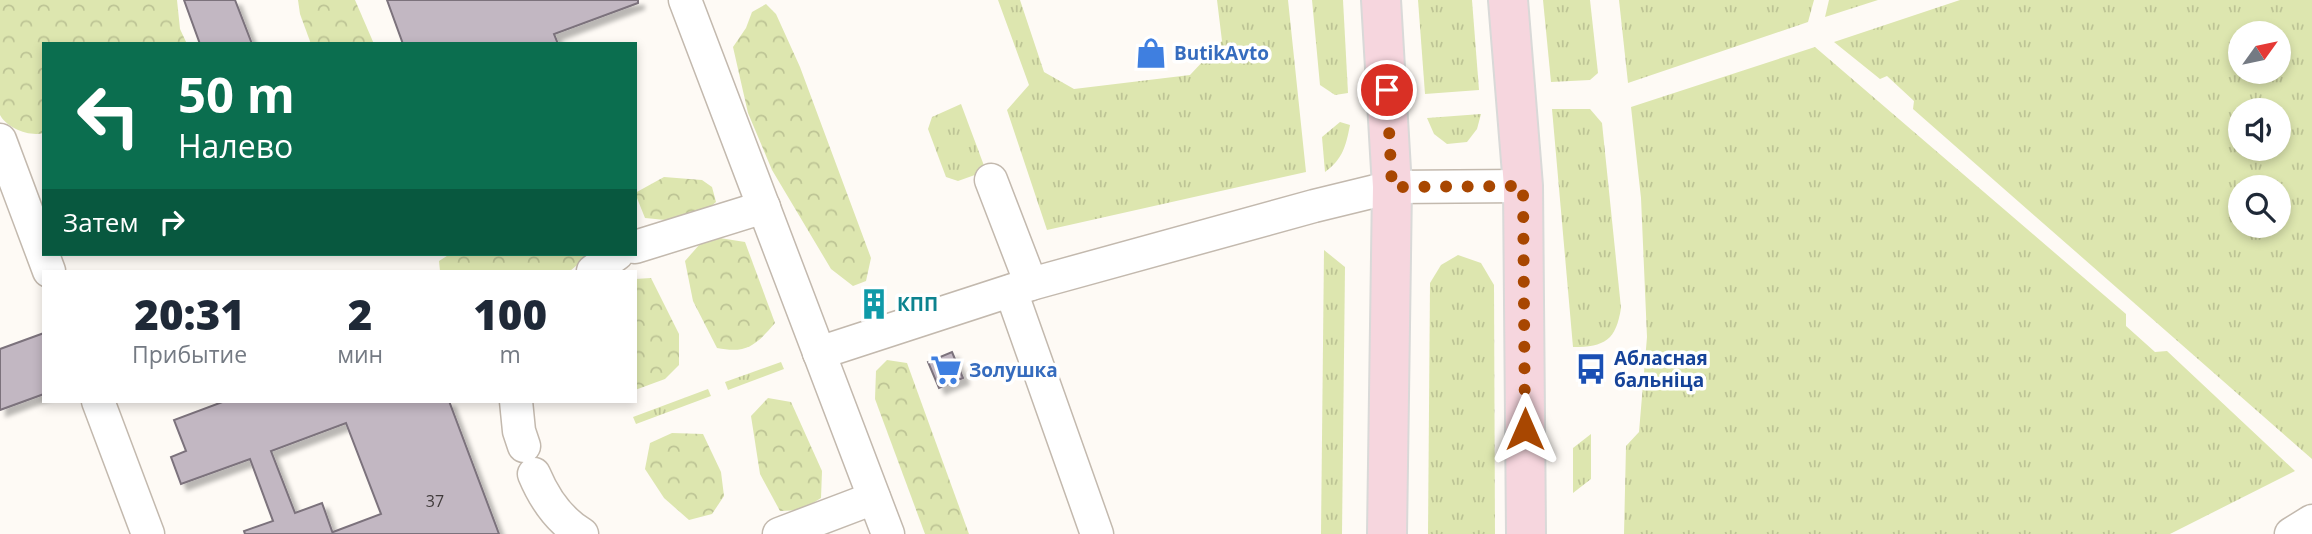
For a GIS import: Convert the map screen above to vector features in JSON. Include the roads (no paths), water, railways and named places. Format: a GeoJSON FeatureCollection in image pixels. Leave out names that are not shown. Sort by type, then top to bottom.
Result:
{"type":"FeatureCollection","features":[{"type":"Feature","properties":{"kind":"main road"},"geometry":{"type":"LineString","coordinates":[[1381,0],[1392,187],[1387,534]]}},
{"type":"Feature","properties":{"kind":"main road"},"geometry":{"type":"LineString","coordinates":[[1508,0],[1523,186],[1526,534]]}},
{"type":"Feature","properties":{"kind":"street"},"geometry":{"type":"LineString","coordinates":[[685,0],[888,534]]}},
{"type":"Feature","properties":{"kind":"street"},"geometry":{"type":"LineString","coordinates":[[0,140],[42,250]]}},
{"type":"Feature","properties":{"kind":"street"},"geometry":{"type":"LineString","coordinates":[[991,180],[1021,288],[1097,534]]}},
{"type":"Feature","properties":{"kind":"street"},"geometry":{"type":"LineString","coordinates":[[819,353],[1021,288],[1314,206],[1392,187],[1523,186]]}},
{"type":"Feature","properties":{"kind":"street"},"geometry":{"type":"LineString","coordinates":[[637,246],[764,207]]}},
{"type":"Feature","properties":{"kind":"street"},"geometry":{"type":"LineString","coordinates":[[594,270],[614,256]]}},
{"type":"Feature","properties":{"kind":"street"},"geometry":{"type":"LineString","coordinates":[[99,403],[148,534]]}},
{"type":"Feature","properties":{"kind":"street"},"geometry":{"type":"LineString","coordinates":[[516,403],[519,431],[540,488],[566,525],[582,534]]}},
{"type":"Feature","properties":{"kind":"street"},"geometry":{"type":"LineString","coordinates":[[779,534],[874,498]]}},
{"type":"Feature","properties":{"kind":"street"},"geometry":{"type":"LineString","coordinates":[[2291,534],[2312,521]]}},
{"type":"Feature","properties":{"kind":"place","name":"ButikAvto"},"geometry":{"type":"Point","coordinates":[1151,53]}},
{"type":"Feature","properties":{"kind":"place","name":"КПП"},"geometry":{"type":"Point","coordinates":[874,304]}},
{"type":"Feature","properties":{"kind":"place","name":"Абласная бальніца"},"geometry":{"type":"Point","coordinates":[1591,369]}},
{"type":"Feature","properties":{"kind":"place","name":"Золушка"},"geometry":{"type":"Point","coordinates":[946,370]}}]}
